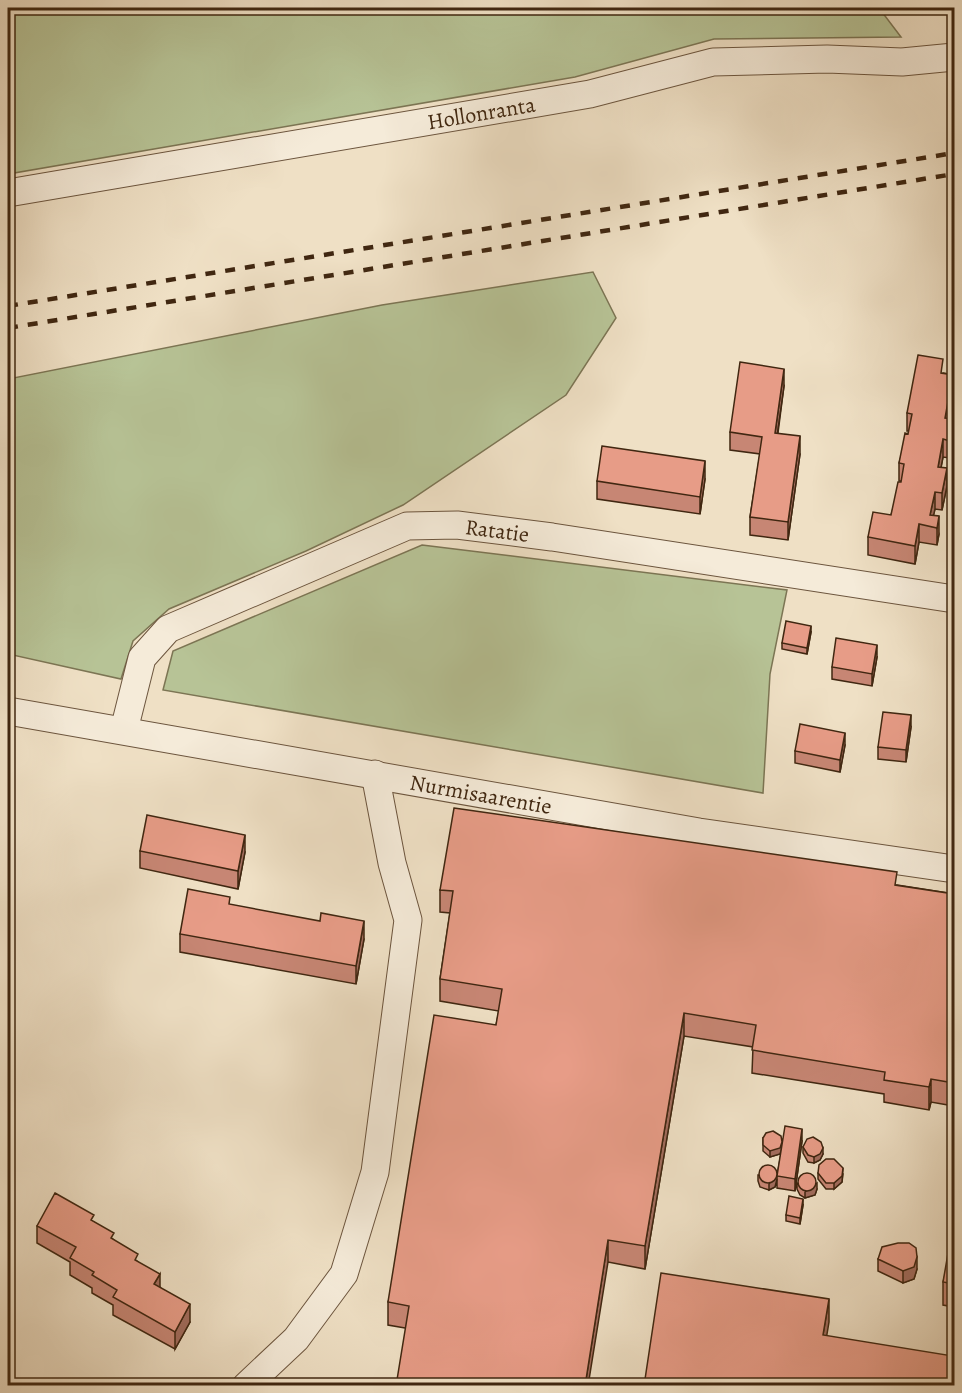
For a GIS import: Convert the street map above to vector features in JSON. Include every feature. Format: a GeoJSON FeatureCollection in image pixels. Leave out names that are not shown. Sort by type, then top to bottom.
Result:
{"type":"FeatureCollection","features":[{"type":"Feature","properties":{"kind":"street","name":"Hollonranta"},"geometry":{"type":"LineString","coordinates":[[8,193],[590,94],[713,62],[826,59],[902,62],[954,57]]}},
{"type":"Feature","properties":{"kind":"street","name":"Ratatie"},"geometry":{"type":"LineString","coordinates":[[124,730],[142,658],[168,629],[406,526],[457,525],[552,537],[954,599]]}},
{"type":"Feature","properties":{"kind":"street","name":"Nurmisaarentie"},"geometry":{"type":"LineString","coordinates":[[8,711],[699,832],[954,869]]}},
{"type":"Feature","properties":{"kind":"street"},"geometry":{"type":"LineString","coordinates":[[246,1386],[296,1339],[344,1274],[375,1172],[408,920],[392,863],[375,774]]}},
{"type":"Feature","properties":{"kind":"green space"},"geometry":{"type":"Polygon","coordinates":[[[8,8],[879,8],[901,37],[714,39],[575,77],[8,174],[8,8]]]}},
{"type":"Feature","properties":{"kind":"green space"},"geometry":{"type":"Polygon","coordinates":[[[593,272],[616,318],[566,395],[403,505],[306,551],[169,609],[133,641],[121,679],[8,654],[8,379],[382,305],[593,272]]]}},
{"type":"Feature","properties":{"kind":"green space"},"geometry":{"type":"Polygon","coordinates":[[[422,545],[787,590],[770,674],[763,793],[163,690],[173,651],[422,545]]]}},
{"type":"Feature","properties":{"kind":"building"},"geometry":{"type":"Polygon","coordinates":[[[918,355],[943,359],[941,373],[954,375],[954,397],[949,396],[945,418],[954,419],[950,441],[943,439],[938,467],[947,468],[942,493],[935,492],[930,515],[939,516],[937,528],[919,524],[915,546],[868,537],[873,512],[891,515],[898,482],[901,482],[904,464],[899,463],[905,433],[908,434],[912,414],[907,413],[918,355]]]}},
{"type":"Feature","properties":{"kind":"building"},"geometry":{"type":"Polygon","coordinates":[[[740,362],[784,369],[775,433],[800,436],[788,522],[750,517],[762,437],[730,432],[740,362]]]}},
{"type":"Feature","properties":{"kind":"building"},"geometry":{"type":"Polygon","coordinates":[[[602,446],[705,461],[700,497],[597,481],[602,446]]]}},
{"type":"Feature","properties":{"kind":"building"},"geometry":{"type":"Polygon","coordinates":[[[786,621],[811,626],[807,648],[782,643],[786,621]]]}},
{"type":"Feature","properties":{"kind":"building"},"geometry":{"type":"Polygon","coordinates":[[[836,638],[877,645],[872,674],[832,667],[836,638]]]}},
{"type":"Feature","properties":{"kind":"building"},"geometry":{"type":"Polygon","coordinates":[[[883,712],[911,715],[906,750],[878,747],[883,712]]]}},
{"type":"Feature","properties":{"kind":"building"},"geometry":{"type":"Polygon","coordinates":[[[800,724],[845,733],[840,760],[795,751],[800,724]]]}},
{"type":"Feature","properties":{"kind":"building"},"geometry":{"type":"Polygon","coordinates":[[[454,808],[897,872],[895,885],[954,894],[954,1083],[931,1079],[929,1087],[884,1080],[885,1072],[752,1050],[756,1025],[684,1013],[645,1246],[608,1240],[585,1386],[396,1386],[409,1306],[388,1302],[434,1015],[496,1025],[502,989],[440,979],[453,891],[440,890],[454,808]]]}},
{"type":"Feature","properties":{"kind":"building"},"geometry":{"type":"Polygon","coordinates":[[[147,815],[245,835],[238,871],[140,851],[147,815]]]}},
{"type":"Feature","properties":{"kind":"building"},"geometry":{"type":"Polygon","coordinates":[[[188,889],[230,897],[229,904],[320,921],[321,913],[364,921],[356,966],[180,934],[188,889]]]}},
{"type":"Feature","properties":{"kind":"building"},"geometry":{"type":"Polygon","coordinates":[[[785,1126],[802,1129],[795,1179],[777,1176],[785,1126]]]}},
{"type":"Feature","properties":{"kind":"building"},"geometry":{"type":"Polygon","coordinates":[[[773,1131],[781,1136],[782,1142],[780,1148],[770,1151],[763,1145],[763,1138],[766,1133],[773,1131]]]}},
{"type":"Feature","properties":{"kind":"building"},"geometry":{"type":"Polygon","coordinates":[[[813,1137],[821,1142],[823,1148],[820,1154],[814,1157],[808,1155],[803,1147],[807,1139],[813,1137]]]}},
{"type":"Feature","properties":{"kind":"building"},"geometry":{"type":"Polygon","coordinates":[[[826,1159],[834,1159],[843,1168],[842,1176],[834,1183],[826,1183],[818,1173],[819,1165],[826,1159]]]}},
{"type":"Feature","properties":{"kind":"building"},"geometry":{"type":"Polygon","coordinates":[[[764,1165],[772,1165],[777,1170],[775,1181],[764,1183],[759,1178],[759,1170],[764,1165]]]}},
{"type":"Feature","properties":{"kind":"building"},"geometry":{"type":"Polygon","coordinates":[[[803,1173],[811,1173],[816,1178],[814,1189],[803,1191],[798,1186],[798,1178],[803,1173]]]}},
{"type":"Feature","properties":{"kind":"building"},"geometry":{"type":"Polygon","coordinates":[[[55,1193],[94,1215],[91,1220],[114,1233],[111,1238],[138,1254],[135,1260],[160,1274],[154,1284],[190,1304],[175,1332],[113,1297],[117,1290],[92,1275],[94,1272],[70,1258],[76,1247],[37,1226],[55,1193]]]}},
{"type":"Feature","properties":{"kind":"building"},"geometry":{"type":"Polygon","coordinates":[[[789,1196],[803,1199],[800,1218],[786,1215],[789,1196]]]}},
{"type":"Feature","properties":{"kind":"building"},"geometry":{"type":"Polygon","coordinates":[[[950,1242],[954,1242],[954,1284],[943,1282],[950,1242]]]}},
{"type":"Feature","properties":{"kind":"building"},"geometry":{"type":"Polygon","coordinates":[[[909,1243],[916,1248],[917,1257],[914,1267],[903,1271],[878,1259],[882,1247],[909,1243]]]}},
{"type":"Feature","properties":{"kind":"building"},"geometry":{"type":"Polygon","coordinates":[[[661,1273],[829,1299],[823,1335],[953,1356],[949,1386],[644,1386],[661,1273]]]}},
{"type":"Feature","properties":{"kind":"railway"},"geometry":{"type":"LineString","coordinates":[[8,306],[954,153]]}},
{"type":"Feature","properties":{"kind":"railway"},"geometry":{"type":"LineString","coordinates":[[8,328],[954,174]]}}]}
